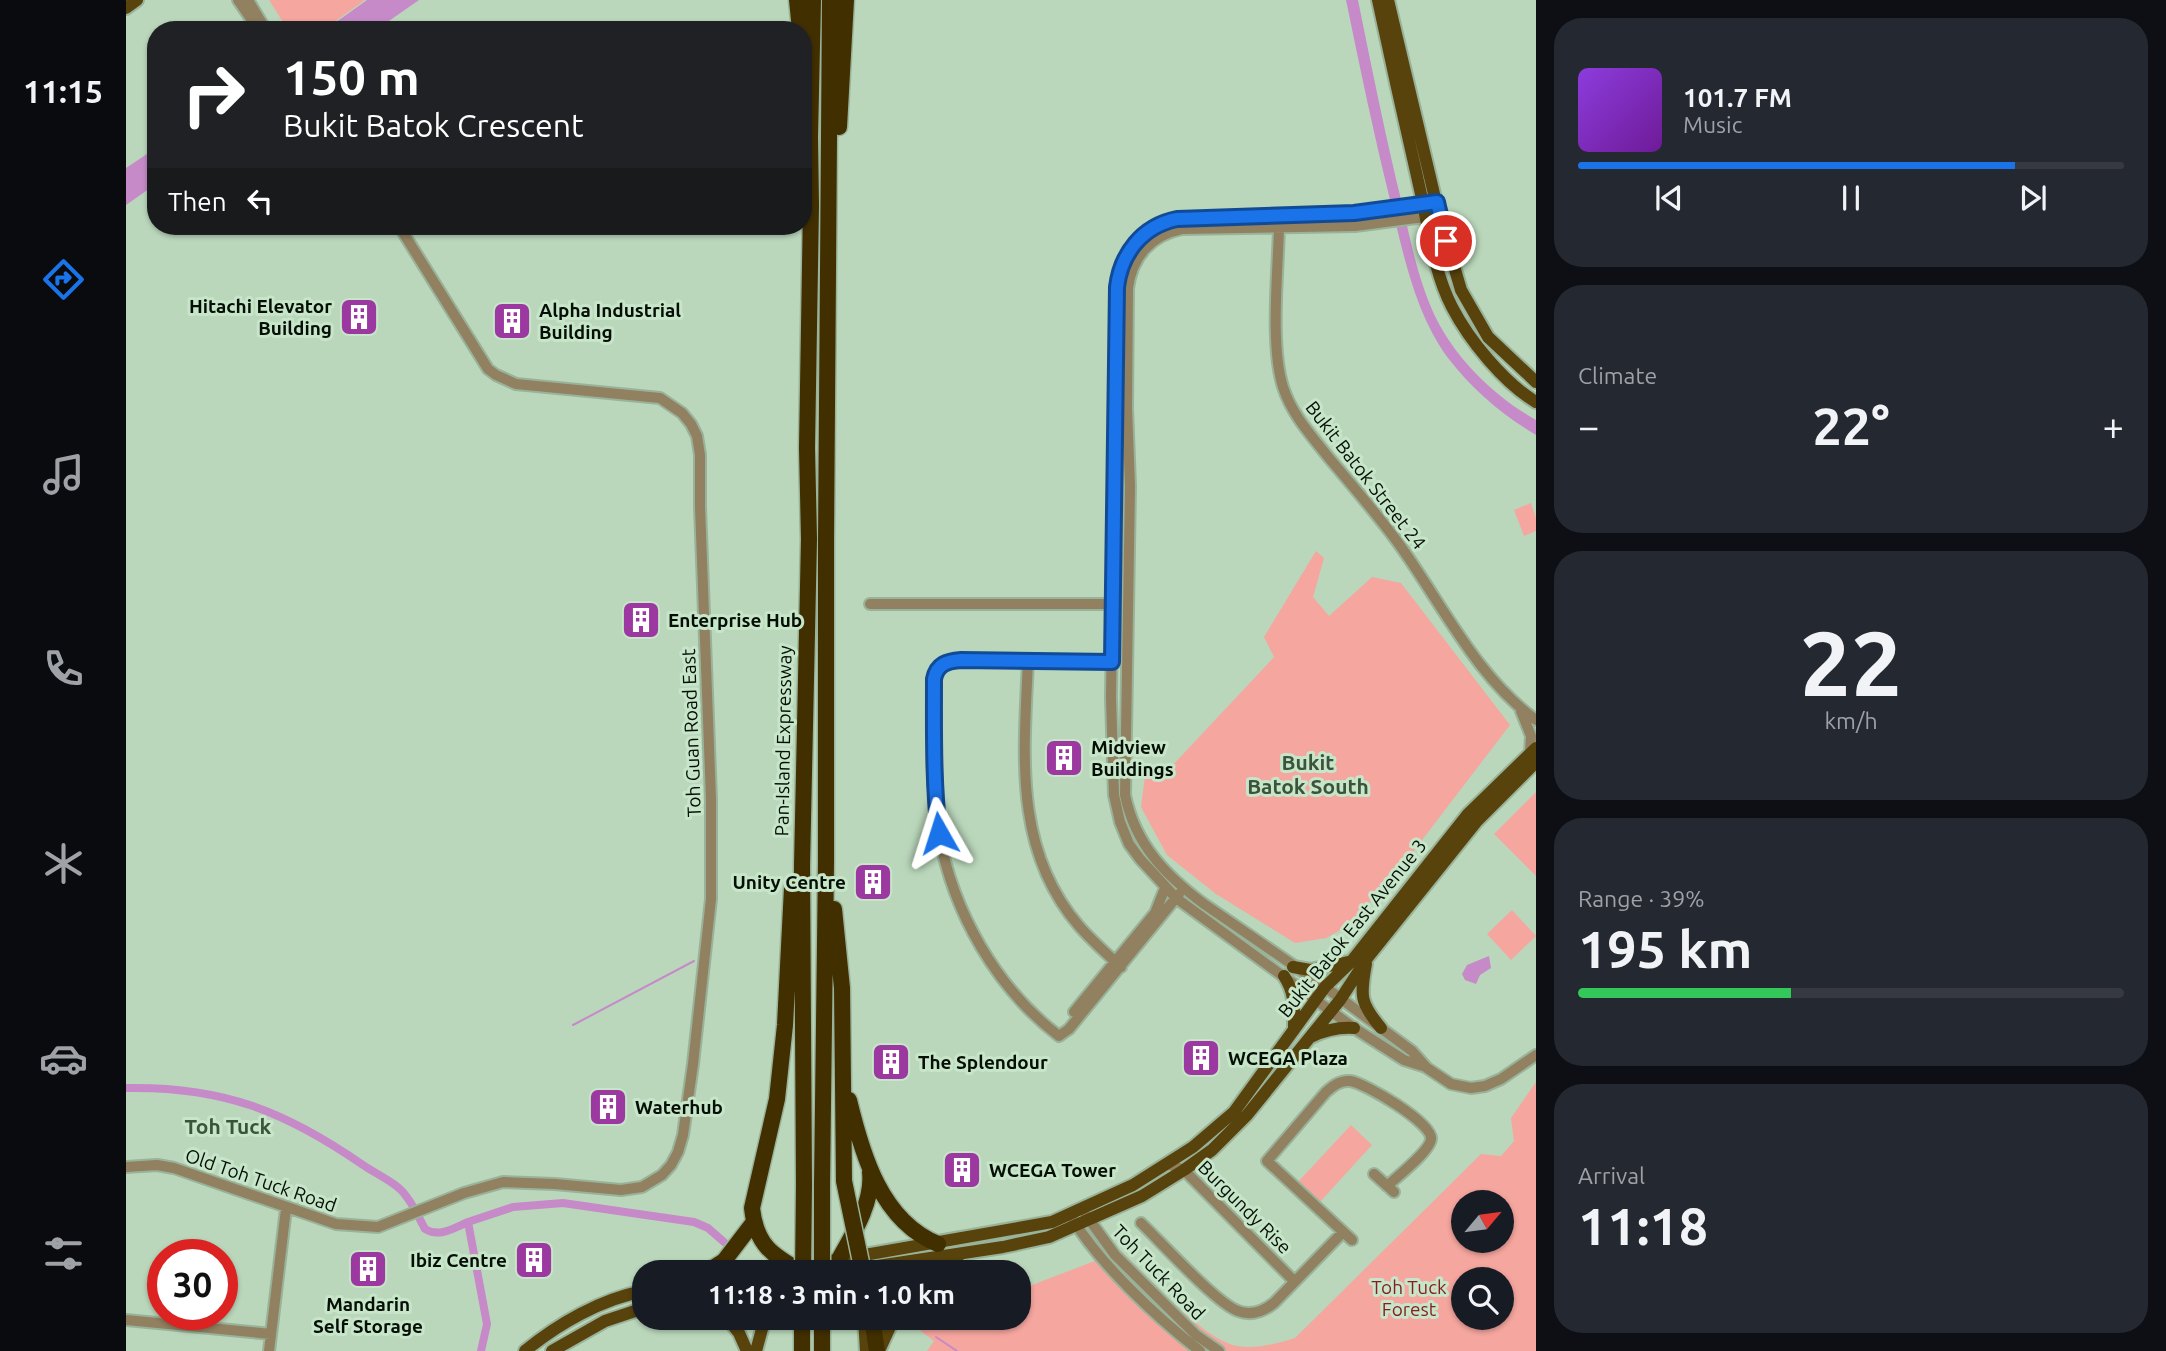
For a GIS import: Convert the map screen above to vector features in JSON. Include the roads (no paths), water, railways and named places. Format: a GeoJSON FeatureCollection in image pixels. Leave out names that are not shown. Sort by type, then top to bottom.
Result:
{"type":"FeatureCollection","features":[{"type":"Feature","properties":{"kind":"highway"},"geometry":{"type":"LineString","coordinates":[[797,0],[799,21]]}},
{"type":"Feature","properties":{"kind":"highway","name":"Pan-Island Expressway"},"geometry":{"type":"LineString","coordinates":[[812,46],[813,0]]}},
{"type":"Feature","properties":{"kind":"highway"},"geometry":{"type":"LineString","coordinates":[[807,1260],[822,1185],[830,0]]}},
{"type":"Feature","properties":{"kind":"highway"},"geometry":{"type":"LineString","coordinates":[[828,262],[837,166],[846,0]]}},
{"type":"Feature","properties":{"kind":"highway","name":"Pan-Island Expressway"},"geometry":{"type":"LineString","coordinates":[[805,1260],[803,770],[809,539],[807,448],[811,235]]}},
{"type":"Feature","properties":{"kind":"highway"},"geometry":{"type":"LineString","coordinates":[[786,1260],[769,1251],[757,1233],[752,1208],[774,1117],[782,1054],[799,788],[803,770]]}},
{"type":"Feature","properties":{"kind":"highway"},"geometry":{"type":"LineString","coordinates":[[826,862],[842,988],[844,1181],[860,1260]]}},
{"type":"Feature","properties":{"kind":"highway"},"geometry":{"type":"LineString","coordinates":[[839,1260],[868,1203],[871,1181],[844,1077]]}},
{"type":"Feature","properties":{"kind":"highway"},"geometry":{"type":"LineString","coordinates":[[869,1166],[900,1220],[938,1244]]}},
{"type":"Feature","properties":{"kind":"highway"},"geometry":{"type":"LineString","coordinates":[[725,1260],[753,1223]]}},
{"type":"Feature","properties":{"kind":"highway"},"geometry":{"type":"LineString","coordinates":[[802,1330],[802,1351]]}},
{"type":"Feature","properties":{"kind":"highway"},"geometry":{"type":"LineString","coordinates":[[822,1330],[822,1351]]}},
{"type":"Feature","properties":{"kind":"highway"},"geometry":{"type":"LineString","coordinates":[[874,1330],[878,1351]]}},
{"type":"Feature","properties":{"kind":"main road"},"geometry":{"type":"LineString","coordinates":[[126,8],[137,0]]}},
{"type":"Feature","properties":{"kind":"main road"},"geometry":{"type":"LineString","coordinates":[[1378,0],[1440,279],[1457,317],[1492,363],[1536,402]]}},
{"type":"Feature","properties":{"kind":"main road"},"geometry":{"type":"LineString","coordinates":[[1388,0],[1438,208],[1461,290],[1474,317],[1488,337],[1536,382]]}},
{"type":"Feature","properties":{"kind":"main road","name":"Bukit Batok East Avenue 3"},"geometry":{"type":"LineString","coordinates":[[907,1260],[1021,1244],[1086,1215],[1142,1196],[1184,1170],[1225,1138],[1332,1011],[1368,957],[1476,821],[1534,755]]}},
{"type":"Feature","properties":{"kind":"main road","name":"Bukit Batok East Avenue 3"},"geometry":{"type":"LineString","coordinates":[[1086,1215],[1168,1164],[1228,1119],[1325,987],[1351,962],[1468,814],[1534,755]]}},
{"type":"Feature","properties":{"kind":"main road"},"geometry":{"type":"LineString","coordinates":[[1368,957],[1361,991],[1365,1008],[1381,1028]]}},
{"type":"Feature","properties":{"kind":"main road"},"geometry":{"type":"LineString","coordinates":[[1294,1031],[1294,996],[1289,971],[1351,962]]}},
{"type":"Feature","properties":{"kind":"main road"},"geometry":{"type":"LineString","coordinates":[[1306,1040],[1324,1030],[1354,1028]]}},
{"type":"Feature","properties":{"kind":"main road","name":"Bukit Batok East Avenue 3"},"geometry":{"type":"LineString","coordinates":[[871,1260],[938,1244],[1073,1221]]}},
{"type":"Feature","properties":{"kind":"main road"},"geometry":{"type":"LineString","coordinates":[[951,1260],[964,1253]]}},
{"type":"Feature","properties":{"kind":"main road"},"geometry":{"type":"LineString","coordinates":[[525,1351],[570,1320],[610,1301],[632,1295]]}},
{"type":"Feature","properties":{"kind":"main road"},"geometry":{"type":"LineString","coordinates":[[552,1351],[605,1321],[632,1312]]}},
{"type":"Feature","properties":{"kind":"main road"},"geometry":{"type":"LineString","coordinates":[[737,1330],[747,1351]]}},
{"type":"Feature","properties":{"kind":"main road"},"geometry":{"type":"LineString","coordinates":[[757,1351],[762,1330]]}},
{"type":"Feature","properties":{"kind":"main road"},"geometry":{"type":"LineString","coordinates":[[865,1330],[866,1351]]}},
{"type":"Feature","properties":{"kind":"main road"},"geometry":{"type":"LineString","coordinates":[[878,1351],[888,1330]]}},
{"type":"Feature","properties":{"kind":"street"},"geometry":{"type":"LineString","coordinates":[[238,0],[254,21]]}},
{"type":"Feature","properties":{"kind":"street"},"geometry":{"type":"LineString","coordinates":[[248,0],[261,21]]}},
{"type":"Feature","properties":{"kind":"street"},"geometry":{"type":"LineString","coordinates":[[1424,211],[1404,208],[1288,217],[1177,219],[1146,233],[1126,255],[1117,287],[1112,662],[1114,795],[1117,812],[1129,844],[1165,888],[1180,894],[1289,971],[1316,999],[1354,1028],[1404,1060],[1427,1068],[1451,1084],[1471,1088],[1485,1086],[1500,1079],[1536,1055]]}},
{"type":"Feature","properties":{"kind":"street"},"geometry":{"type":"LineString","coordinates":[[1180,894],[1149,853],[1134,827],[1124,788],[1130,486],[1128,314],[1131,271],[1137,257],[1147,246],[1177,230],[1391,223],[1438,208]]}},
{"type":"Feature","properties":{"kind":"street","name":"Bukit Batok Street 24"},"geometry":{"type":"LineString","coordinates":[[1279,227],[1279,366],[1290,403],[1311,437],[1396,540],[1479,663],[1521,710],[1536,720]]}},
{"type":"Feature","properties":{"kind":"street","name":"Toh Guan Road East"},"geometry":{"type":"LineString","coordinates":[[405,235],[488,369],[496,375],[516,384],[660,398],[671,404],[691,424],[697,436],[700,455],[711,799],[711,899],[683,1135],[671,1165],[642,1187],[621,1190],[503,1182]]}},
{"type":"Feature","properties":{"kind":"street"},"geometry":{"type":"LineString","coordinates":[[870,604],[1113,604]]}},
{"type":"Feature","properties":{"kind":"street"},"geometry":{"type":"LineString","coordinates":[[1126,662],[961,660],[946,662],[937,670],[934,679],[935,804],[946,865],[975,937],[1009,988],[1034,1017],[1054,1032],[1180,894]]}},
{"type":"Feature","properties":{"kind":"street"},"geometry":{"type":"LineString","coordinates":[[1028,660],[1023,755],[1032,832],[1046,872],[1062,903],[1077,925],[1118,965]]}},
{"type":"Feature","properties":{"kind":"street","name":"Bukit Batok Street 24"},"geometry":{"type":"LineString","coordinates":[[1521,710],[1531,736],[1534,755]]}},
{"type":"Feature","properties":{"kind":"street"},"geometry":{"type":"LineString","coordinates":[[1118,965],[1155,913],[1165,888]]}},
{"type":"Feature","properties":{"kind":"street"},"geometry":{"type":"LineString","coordinates":[[1289,971],[1325,987],[1412,1051],[1427,1068]]}},
{"type":"Feature","properties":{"kind":"street"},"geometry":{"type":"LineString","coordinates":[[1352,1240],[1267,1161],[1326,1092],[1337,1083],[1352,1081],[1368,1088],[1418,1120],[1431,1133],[1431,1141],[1426,1149],[1390,1189],[1374,1174]]}},
{"type":"Feature","properties":{"kind":"street","name":"Burgundy Rise"},"geometry":{"type":"LineString","coordinates":[[1168,1164],[1184,1170],[1294,1281]]}},
{"type":"Feature","properties":{"kind":"street","name":"Old Toh Tuck Road"},"geometry":{"type":"LineString","coordinates":[[126,1167],[157,1165],[174,1168],[286,1209],[349,1227],[378,1227],[464,1193],[503,1182]]}},
{"type":"Feature","properties":{"kind":"street"},"geometry":{"type":"LineString","coordinates":[[269,1351],[286,1209]]}},
{"type":"Feature","properties":{"kind":"street","name":"Toh Tuck Road"},"geometry":{"type":"LineString","coordinates":[[1086,1215],[1115,1255],[1196,1335],[1219,1351]]}},
{"type":"Feature","properties":{"kind":"street","name":"Toh Tuck Road"},"geometry":{"type":"LineString","coordinates":[[1073,1221],[1095,1251],[1128,1287],[1200,1351]]}},
{"type":"Feature","properties":{"kind":"street"},"geometry":{"type":"LineString","coordinates":[[1141,1223],[1219,1298],[1237,1311],[1252,1313],[1266,1308],[1343,1232]]}},
{"type":"Feature","properties":{"kind":"street"},"geometry":{"type":"LineString","coordinates":[[126,1320],[271,1334]]}},
{"type":"Feature","properties":{"kind":"waterway"},"geometry":{"type":"LineString","coordinates":[[573,1025],[694,961]]}},
{"type":"Feature","properties":{"kind":"waterway"},"geometry":{"type":"LineString","coordinates":[[126,1088],[161,1089],[223,1097],[279,1116],[334,1146],[397,1187],[412,1204],[425,1229],[430,1232],[441,1232],[468,1222],[487,1324],[481,1351]]}},
{"type":"Feature","properties":{"kind":"waterway"},"geometry":{"type":"LineString","coordinates":[[468,1222],[513,1207],[563,1203],[694,1222],[708,1228],[724,1242]]}},
{"type":"Feature","properties":{"kind":"waterway"},"geometry":{"type":"LineString","coordinates":[[936,1337],[957,1351]]}},
{"type":"Feature","properties":{"kind":"place","name":"Hitachi Elevator Building"},"geometry":{"type":"Point","coordinates":[359,317]}},
{"type":"Feature","properties":{"kind":"place","name":"Alpha Industrial Building"},"geometry":{"type":"Point","coordinates":[512,321]}},
{"type":"Feature","properties":{"kind":"place","name":"Enterprise Hub"},"geometry":{"type":"Point","coordinates":[641,620]}},
{"type":"Feature","properties":{"kind":"place","name":"Midview Buildings"},"geometry":{"type":"Point","coordinates":[1064,758]}},
{"type":"Feature","properties":{"kind":"place","name":"Unity Centre"},"geometry":{"type":"Point","coordinates":[873,882]}},
{"type":"Feature","properties":{"kind":"place","name":"WCEGA Plaza"},"geometry":{"type":"Point","coordinates":[1201,1058]}},
{"type":"Feature","properties":{"kind":"place","name":"The Splendour"},"geometry":{"type":"Point","coordinates":[891,1062]}},
{"type":"Feature","properties":{"kind":"place","name":"Waterhub"},"geometry":{"type":"Point","coordinates":[608,1107]}},
{"type":"Feature","properties":{"kind":"place","name":"WCEGA Tower"},"geometry":{"type":"Point","coordinates":[962,1170]}},
{"type":"Feature","properties":{"kind":"place","name":"Ibiz Centre"},"geometry":{"type":"Point","coordinates":[534,1260]}},
{"type":"Feature","properties":{"kind":"place","name":"Mandarin Self Storage"},"geometry":{"type":"Point","coordinates":[368,1269]}},
{"type":"Feature","properties":{"kind":"district","name":"Bukit Batok South"},"geometry":{"type":"Point","coordinates":[1308,775]}},
{"type":"Feature","properties":{"kind":"district","name":"Toh Tuck"},"geometry":{"type":"Point","coordinates":[228,1127]}},
{"type":"Feature","properties":{"kind":"park label","name":"Toh Tuck Forest"},"geometry":{"type":"Point","coordinates":[1409,1298]}}]}
